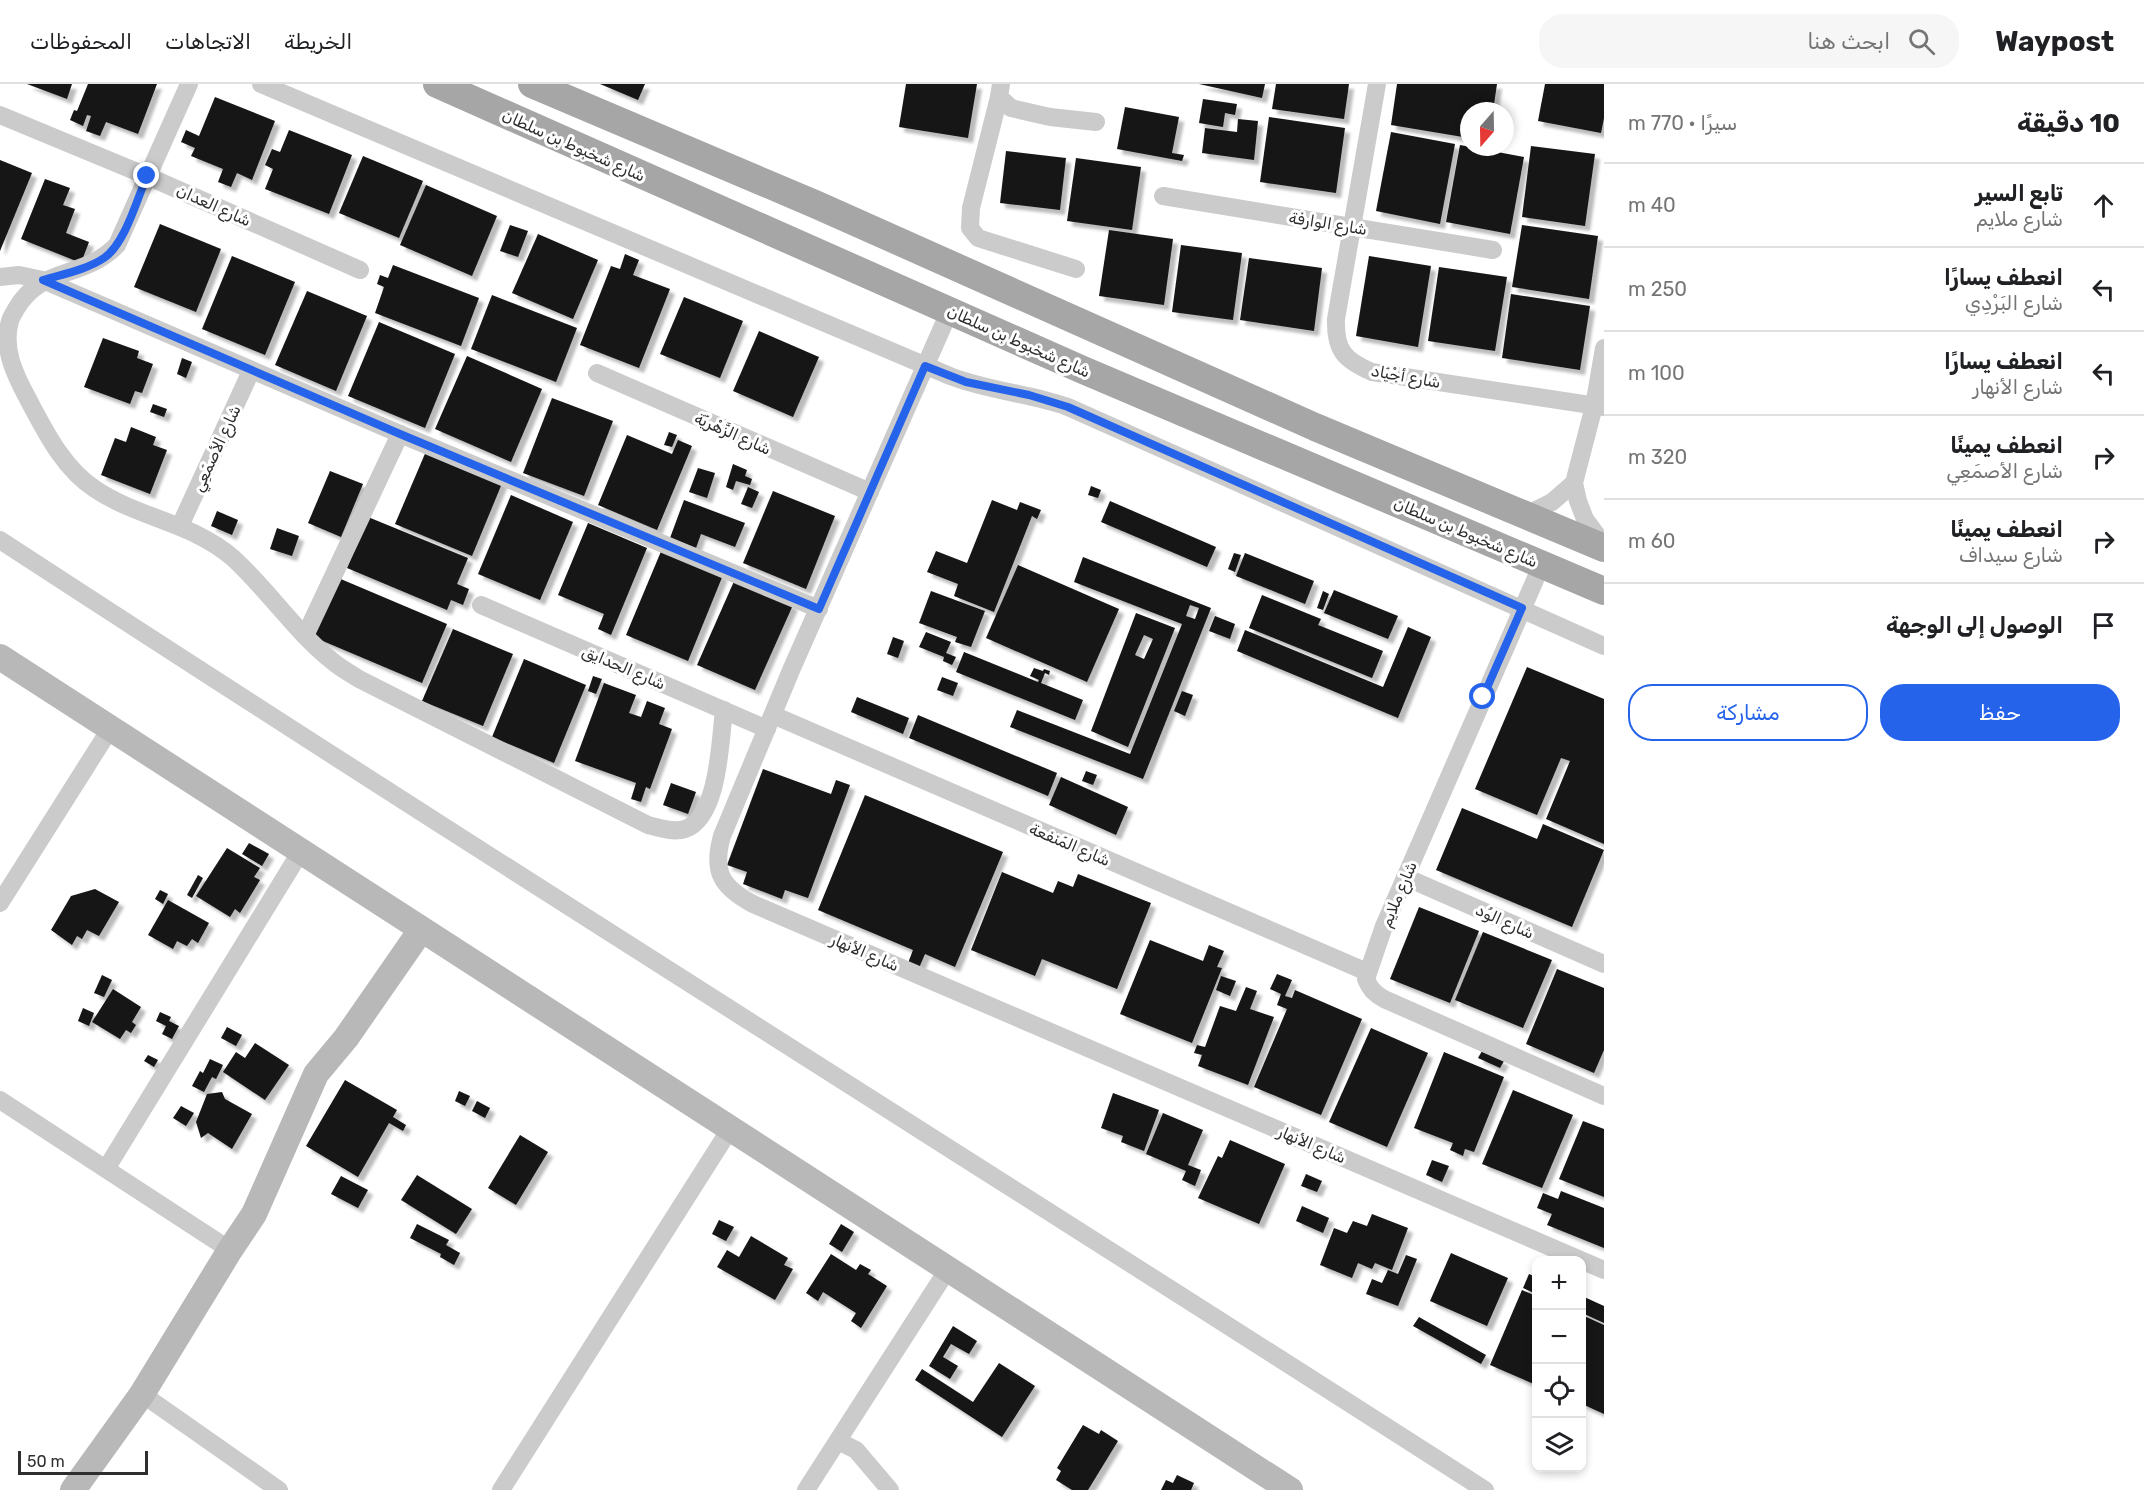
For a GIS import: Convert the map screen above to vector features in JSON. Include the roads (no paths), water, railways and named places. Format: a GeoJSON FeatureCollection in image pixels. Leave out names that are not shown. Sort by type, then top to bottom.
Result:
{"type":"FeatureCollection","features":[{"type":"Feature","properties":{"kind":"main road","name":"شارع شخبوط بن سلطان"},"geometry":{"type":"LineString","coordinates":[[437,84],[1083,370],[1604,591]]}},
{"type":"Feature","properties":{"kind":"main road"},"geometry":{"type":"LineString","coordinates":[[532,84],[817,205],[1315,427],[1604,547]]}},
{"type":"Feature","properties":{"kind":"street"},"geometry":{"type":"LineString","coordinates":[[189,84],[117,245],[106,257],[89,266],[43,280],[22,298],[10,320],[7,345],[14,373],[49,439],[76,472],[95,489],[211,541],[233,559],[305,636],[331,660],[361,680],[648,825],[663,829],[683,830],[697,823],[703,814],[714,782],[724,710]]}},
{"type":"Feature","properties":{"kind":"street"},"geometry":{"type":"LineString","coordinates":[[261,84],[925,366],[966,382],[1029,395],[1068,407],[1604,646]]}},
{"type":"Feature","properties":{"kind":"street","name":"شارع أجْيَاد"},"geometry":{"type":"LineString","coordinates":[[1377,84],[1336,320],[1335,338],[1340,350],[1359,367],[1372,372],[1599,406]]}},
{"type":"Feature","properties":{"kind":"street"},"geometry":{"type":"LineString","coordinates":[[1000,90],[1011,108],[1050,117],[1096,122]]}},
{"type":"Feature","properties":{"kind":"street"},"geometry":{"type":"LineString","coordinates":[[1000,90],[971,208],[970,228],[978,238],[1076,269]]}},
{"type":"Feature","properties":{"kind":"street","name":"شارع العدان"},"geometry":{"type":"LineString","coordinates":[[0,114],[360,270]]}},
{"type":"Feature","properties":{"kind":"street","name":"شارع الوارفة"},"geometry":{"type":"LineString","coordinates":[[1163,196],[1493,250]]}},
{"type":"Feature","properties":{"kind":"street"},"geometry":{"type":"LineString","coordinates":[[0,277],[19,275],[43,280],[400,434],[819,609]]}},
{"type":"Feature","properties":{"kind":"street","name":"شارع الأنهار"},"geometry":{"type":"LineString","coordinates":[[950,310],[770,722],[718,849],[717,863],[720,874],[739,896],[1604,1270]]}},
{"type":"Feature","properties":{"kind":"street"},"geometry":{"type":"LineString","coordinates":[[1604,348],[1599,406],[1574,483],[1578,501],[1586,519],[1604,547]]}},
{"type":"Feature","properties":{"kind":"street","name":"شارع الأصمَعِي"},"geometry":{"type":"LineString","coordinates":[[180,526],[252,371]]}},
{"type":"Feature","properties":{"kind":"street","name":"شارع الزَّهْريّة"},"geometry":{"type":"LineString","coordinates":[[597,373],[870,492]]}},
{"type":"Feature","properties":{"kind":"street"},"geometry":{"type":"LineString","coordinates":[[305,636],[400,434]]}},
{"type":"Feature","properties":{"kind":"street"},"geometry":{"type":"LineString","coordinates":[[1526,515],[1552,501],[1574,483]]}},
{"type":"Feature","properties":{"kind":"street"},"geometry":{"type":"LineString","coordinates":[[0,540],[757,1028],[1194,1303],[1485,1490]]}},
{"type":"Feature","properties":{"kind":"street","name":"شارع ملايم"},"geometry":{"type":"LineString","coordinates":[[1367,972],[1405,878],[1542,564]]}},
{"type":"Feature","properties":{"kind":"street","name":"شارع الحدايق"},"geometry":{"type":"LineString","coordinates":[[480,605],[724,710],[770,722]]}},
{"type":"Feature","properties":{"kind":"street"},"geometry":{"type":"LineString","coordinates":[[0,657],[1290,1490]]}},
{"type":"Feature","properties":{"kind":"street","name":"شارع المَنفعة"},"geometry":{"type":"LineString","coordinates":[[770,722],[1367,972]]}},
{"type":"Feature","properties":{"kind":"street"},"geometry":{"type":"LineString","coordinates":[[0,903],[110,729]]}},
{"type":"Feature","properties":{"kind":"street"},"geometry":{"type":"LineString","coordinates":[[106,1169],[301,851]]}},
{"type":"Feature","properties":{"kind":"street","name":"شارع الوُد"},"geometry":{"type":"LineString","coordinates":[[1405,878],[1604,964]]}},
{"type":"Feature","properties":{"kind":"street"},"geometry":{"type":"LineString","coordinates":[[74,1490],[142,1394],[254,1214],[316,1074],[346,1038],[421,930]]}},
{"type":"Feature","properties":{"kind":"street"},"geometry":{"type":"LineString","coordinates":[[1367,972],[1366,979],[1369,987],[1384,999],[1604,1096]]}},
{"type":"Feature","properties":{"kind":"street"},"geometry":{"type":"LineString","coordinates":[[0,1100],[230,1250]]}},
{"type":"Feature","properties":{"kind":"street"},"geometry":{"type":"LineString","coordinates":[[501,1490],[730,1129]]}},
{"type":"Feature","properties":{"kind":"street"},"geometry":{"type":"LineString","coordinates":[[806,1490],[948,1269]]}},
{"type":"Feature","properties":{"kind":"street"},"geometry":{"type":"LineString","coordinates":[[142,1394],[279,1490]]}},
{"type":"Feature","properties":{"kind":"street"},"geometry":{"type":"LineString","coordinates":[[838,1440],[856,1450],[890,1490]]}}]}
